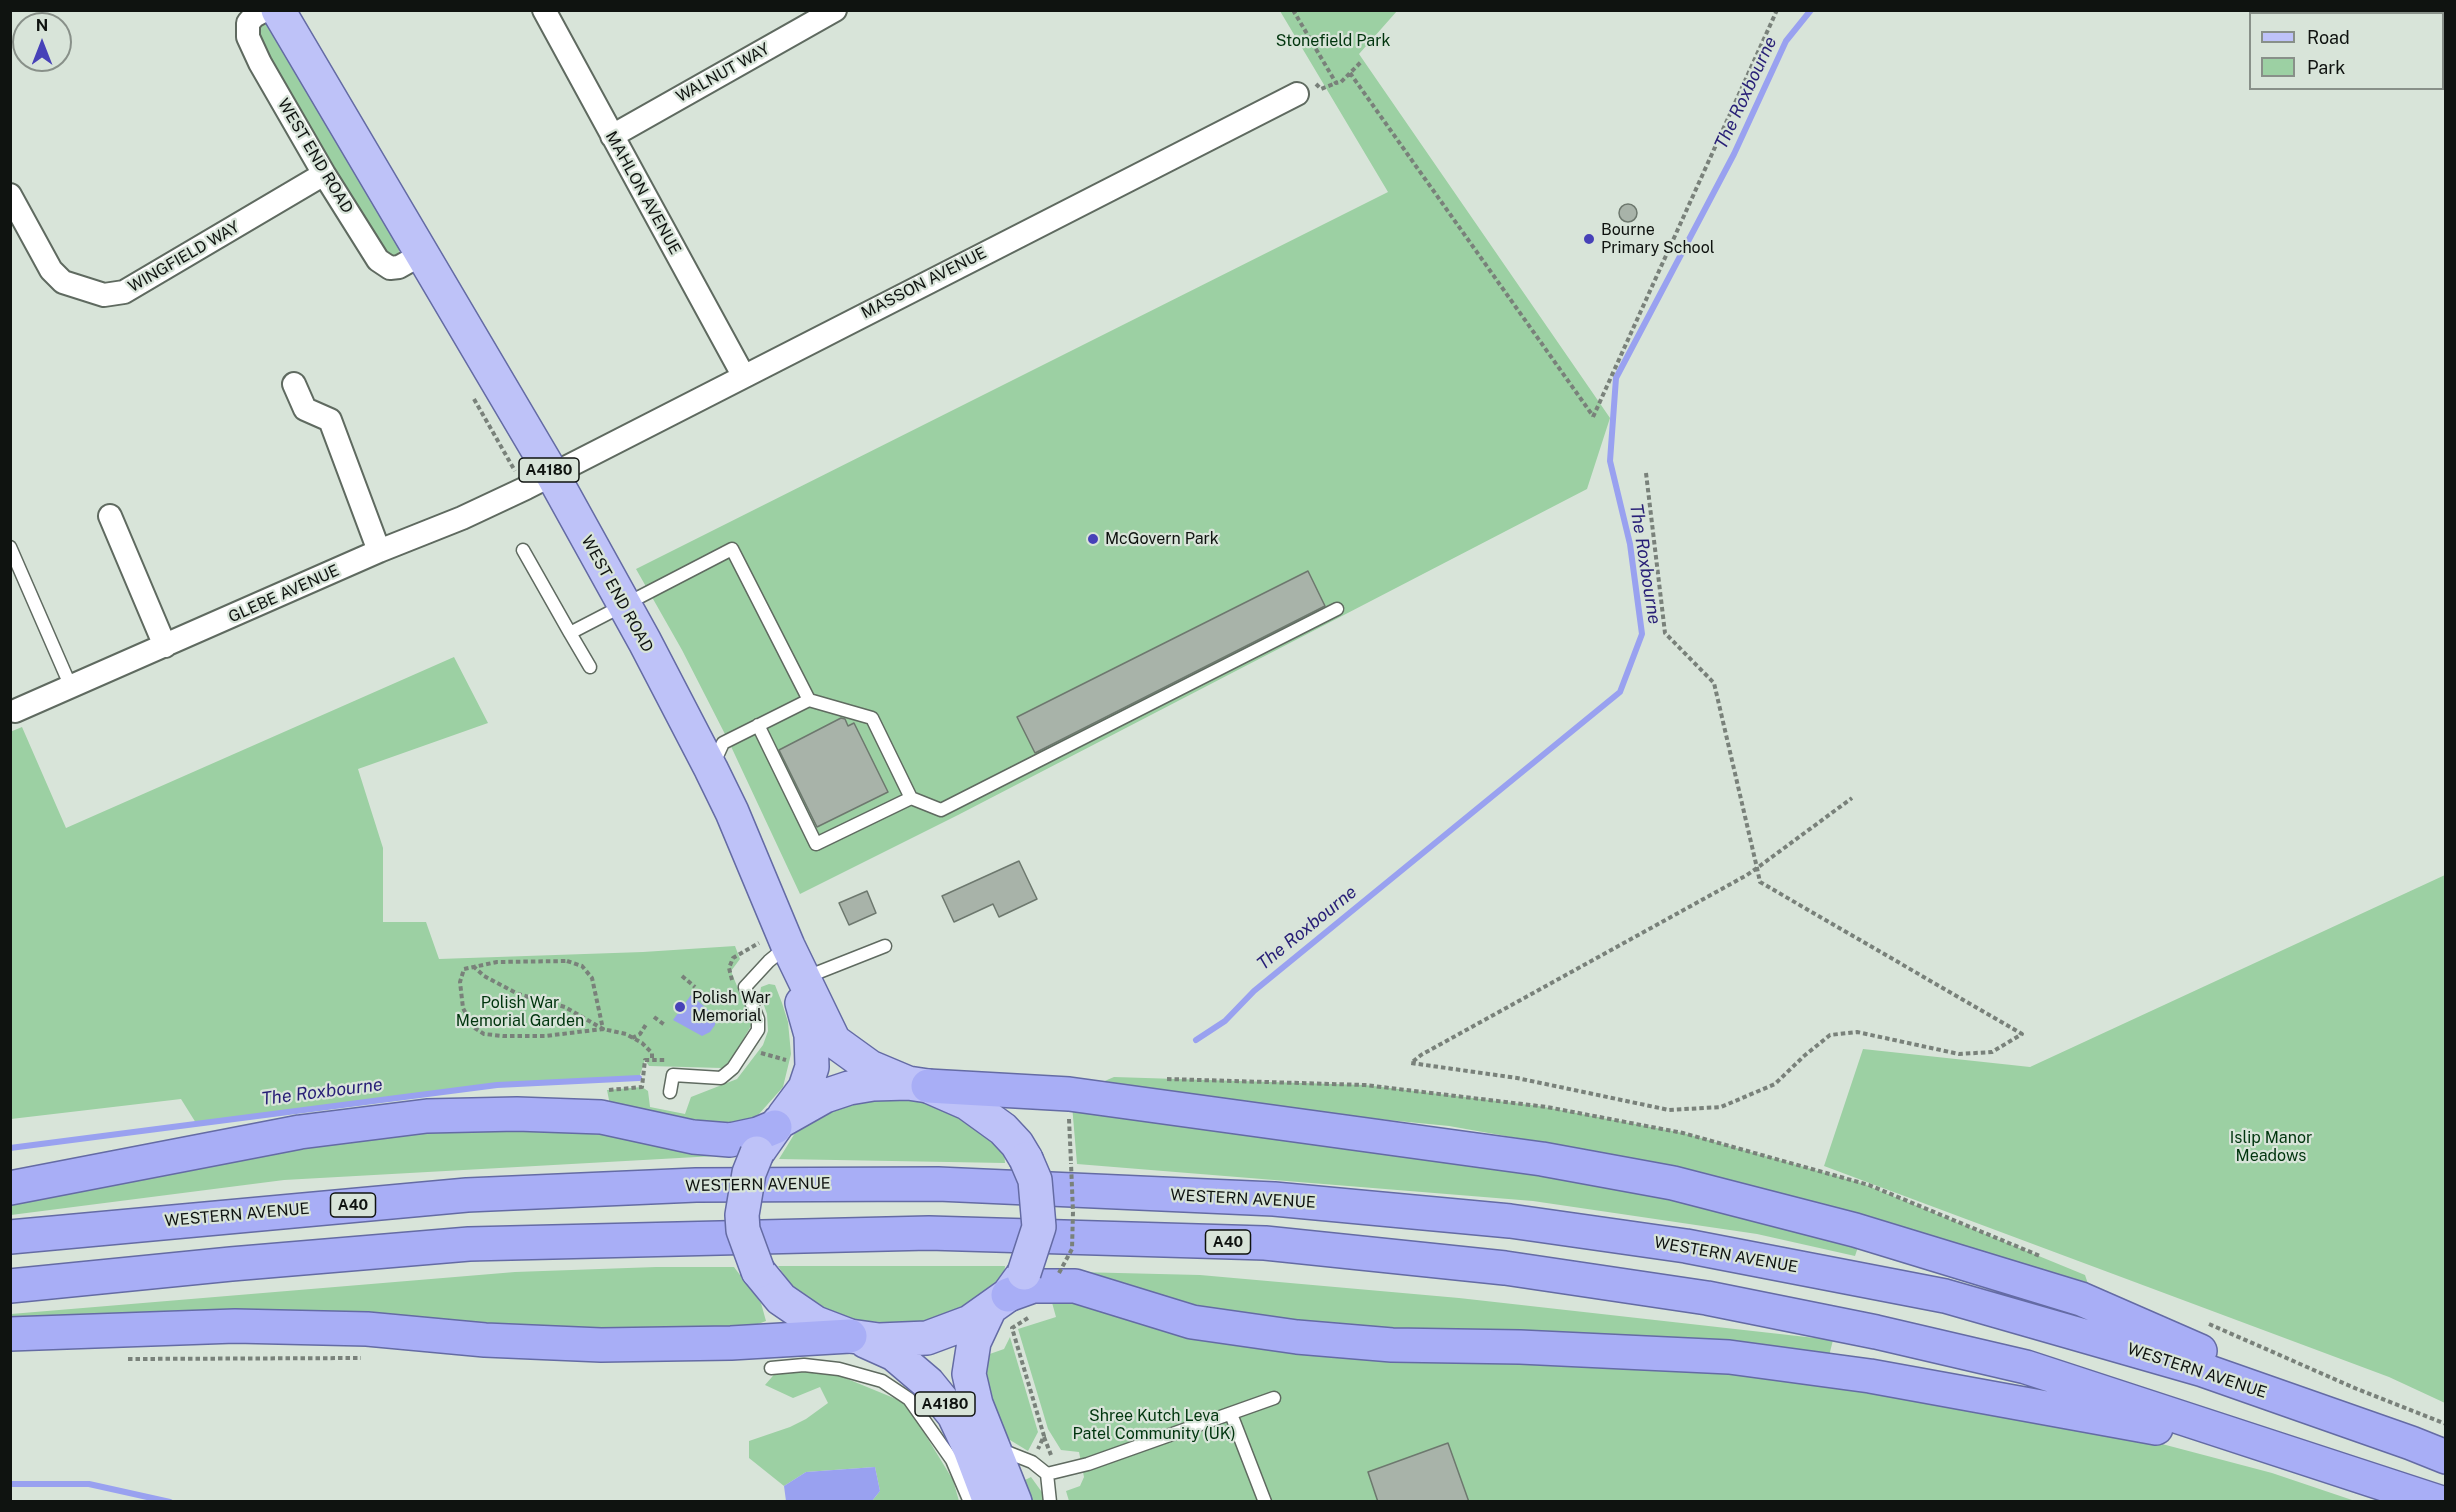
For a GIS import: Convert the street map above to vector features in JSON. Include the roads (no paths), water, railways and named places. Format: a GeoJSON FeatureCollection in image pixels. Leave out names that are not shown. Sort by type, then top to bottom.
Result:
{"type":"FeatureCollection","features":[{"type":"Feature","properties":{"kind":"highway"},"geometry":{"type":"LineString","coordinates":[[918,1085],[1069,1094],[1542,1159],[1673,1183],[1855,1230],[2081,1299],[2411,1443]]}},
{"type":"Feature","properties":{"kind":"highway"},"geometry":{"type":"LineString","coordinates":[[10,1188],[300,1132],[427,1116],[517,1114],[601,1117],[693,1137],[730,1140],[770,1134]]}},
{"type":"Feature","properties":{"kind":"highway","name":"WESTERN AVENUE"},"geometry":{"type":"LineString","coordinates":[[10,1237],[467,1195],[696,1185],[938,1184],[1274,1199],[1510,1221],[1686,1246],[1945,1296],[2203,1370],[2445,1457]]}},
{"type":"Feature","properties":{"kind":"highway","name":"A40"},"geometry":{"type":"LineString","coordinates":[[10,1286],[469,1244],[929,1233],[1265,1243],[1539,1273],[1707,1298],[1876,1332],[2026,1366],[2428,1497]]}},
{"type":"Feature","properties":{"kind":"highway"},"geometry":{"type":"LineString","coordinates":[[1013,1299],[1033,1286],[1076,1286],[1192,1322],[1298,1337],[1392,1345],[1520,1347],[1729,1357],[1870,1376],[2130,1422],[2428,1497]]}},
{"type":"Feature","properties":{"kind":"highway"},"geometry":{"type":"LineString","coordinates":[[10,1334],[235,1326],[367,1329],[485,1340],[601,1345],[855,1338]]}},
{"type":"Feature","properties":{"kind":"main road","name":"WEST END ROAD"},"geometry":{"type":"LineString","coordinates":[[278,10],[552,474],[732,812],[775,943],[811,1035],[812,1067],[805,1088],[770,1134]]}},
{"type":"Feature","properties":{"kind":"main road","name":"WEST END ROAD"},"geometry":{"type":"LineString","coordinates":[[775,943],[803,978],[834,1041],[870,1067],[918,1085]]}},
{"type":"Feature","properties":{"kind":"main road"},"geometry":{"type":"LineString","coordinates":[[873,1084],[918,1085],[967,1103],[990,1118],[1017,1144],[1035,1180],[1039,1227],[1013,1299],[970,1322],[927,1338],[902,1340],[855,1338],[816,1323],[781,1299],[758,1271],[743,1230],[742,1215],[749,1173],[770,1134],[825,1096],[849,1088],[873,1084]]}},
{"type":"Feature","properties":{"kind":"main road","name":"A4180"},"geometry":{"type":"LineString","coordinates":[[1013,1299],[974,1342],[969,1374],[976,1404],[1015,1502]]}},
{"type":"Feature","properties":{"kind":"main road","name":"A4180"},"geometry":{"type":"LineString","coordinates":[[855,1338],[894,1354],[928,1383],[954,1415],[990,1502]]}},
{"type":"Feature","properties":{"kind":"street","name":"WEST END ROAD"},"geometry":{"type":"LineString","coordinates":[[265,10],[254,16],[248,23],[248,37],[260,63],[324,174],[378,260],[390,268],[399,267],[422,254]]}},
{"type":"Feature","properties":{"kind":"street","name":"MAHLON AVENUE"},"geometry":{"type":"LineString","coordinates":[[544,10],[743,375]]}},
{"type":"Feature","properties":{"kind":"street","name":"WALNUT WAY"},"geometry":{"type":"LineString","coordinates":[[612,136],[836,10]]}},
{"type":"Feature","properties":{"kind":"street","name":"MASSON AVENUE"},"geometry":{"type":"LineString","coordinates":[[552,474],[1305,87]]}},
{"type":"Feature","properties":{"kind":"street","name":"WINGFIELD WAY"},"geometry":{"type":"LineString","coordinates":[[10,195],[51,270],[63,282],[104,295],[124,292],[324,174]]}},
{"type":"Feature","properties":{"kind":"street"},"geometry":{"type":"LineString","coordinates":[[294,384],[306,409],[330,420],[380,552]]}},
{"type":"Feature","properties":{"kind":"street","name":"GLEBE AVENUE"},"geometry":{"type":"LineString","coordinates":[[13,712],[462,518],[552,474]]}},
{"type":"Feature","properties":{"kind":"street"},"geometry":{"type":"LineString","coordinates":[[110,516],[165,646]]}},
{"type":"Feature","properties":{"kind":"lane"},"geometry":{"type":"LineString","coordinates":[[10,546],[71,687]]}},
{"type":"Feature","properties":{"kind":"lane"},"geometry":{"type":"LineString","coordinates":[[570,633],[732,549],[809,700]]}},
{"type":"Feature","properties":{"kind":"lane"},"geometry":{"type":"LineString","coordinates":[[523,550],[590,667]]}},
{"type":"Feature","properties":{"kind":"lane"},"geometry":{"type":"LineString","coordinates":[[711,769],[723,743],[809,700],[872,718],[911,798],[941,810],[1337,609]]}},
{"type":"Feature","properties":{"kind":"lane"},"geometry":{"type":"LineString","coordinates":[[758,725],[816,844],[911,798]]}},
{"type":"Feature","properties":{"kind":"lane"},"geometry":{"type":"LineString","coordinates":[[670,1092],[673,1075],[722,1078],[733,1068],[758,1030],[758,1019],[745,987],[769,961],[775,943]]}},
{"type":"Feature","properties":{"kind":"lane"},"geometry":{"type":"LineString","coordinates":[[803,978],[885,946]]}},
{"type":"Feature","properties":{"kind":"lane"},"geometry":{"type":"LineString","coordinates":[[771,1368],[804,1365],[839,1369],[882,1381],[909,1399],[952,1460],[970,1502]]}},
{"type":"Feature","properties":{"kind":"lane"},"geometry":{"type":"LineString","coordinates":[[1047,1474],[1088,1464],[1275,1398]]}},
{"type":"Feature","properties":{"kind":"lane"},"geometry":{"type":"LineString","coordinates":[[1231,1414],[1265,1502]]}},
{"type":"Feature","properties":{"kind":"lane"},"geometry":{"type":"LineString","coordinates":[[995,1448],[1032,1462],[1047,1474],[1050,1502]]}},
{"type":"Feature","properties":{"kind":"water"},"geometry":{"type":"Polygon","coordinates":[[[691,995],[716,1017],[715,1025],[710,1032],[702,1036],[673,1020],[691,995]]]}},
{"type":"Feature","properties":{"kind":"water"},"geometry":{"type":"Polygon","coordinates":[[[875,1467],[880,1491],[872,1501],[786,1501],[784,1486],[806,1472],[875,1467]]]}},
{"type":"Feature","properties":{"kind":"waterway","name":"The Roxbourne"},"geometry":{"type":"LineString","coordinates":[[1196,1040],[1225,1021],[1254,991],[1620,692],[1642,634],[1630,544],[1610,461],[1616,378],[1734,154],[1786,41],[1811,10]]}},
{"type":"Feature","properties":{"kind":"waterway","name":"The Roxbourne"},"geometry":{"type":"LineString","coordinates":[[10,1148],[497,1085],[639,1078]]}},
{"type":"Feature","properties":{"kind":"waterway"},"geometry":{"type":"LineString","coordinates":[[10,1484],[89,1484],[170,1502]]}},
{"type":"Feature","properties":{"kind":"place","name":"Bourne Primary School"},"geometry":{"type":"Point","coordinates":[1589,239]}},
{"type":"Feature","properties":{"kind":"place","name":"McGovern Park"},"geometry":{"type":"Point","coordinates":[1093,539]}},
{"type":"Feature","properties":{"kind":"place","name":"Polish War Memorial"},"geometry":{"type":"Point","coordinates":[680,1007]}},
{"type":"Feature","properties":{"kind":"park label","name":"Stonefield Park"},"geometry":{"type":"Point","coordinates":[1333,41]}},
{"type":"Feature","properties":{"kind":"park label","name":"Polish War Memorial Garden"},"geometry":{"type":"Point","coordinates":[520,1012]}},
{"type":"Feature","properties":{"kind":"park label","name":"Islip Manor Meadows"},"geometry":{"type":"Point","coordinates":[2271,1147]}},
{"type":"Feature","properties":{"kind":"park label","name":"Shree Kutch Leva Patel Community (UK)"},"geometry":{"type":"Point","coordinates":[1154,1425]}}]}
